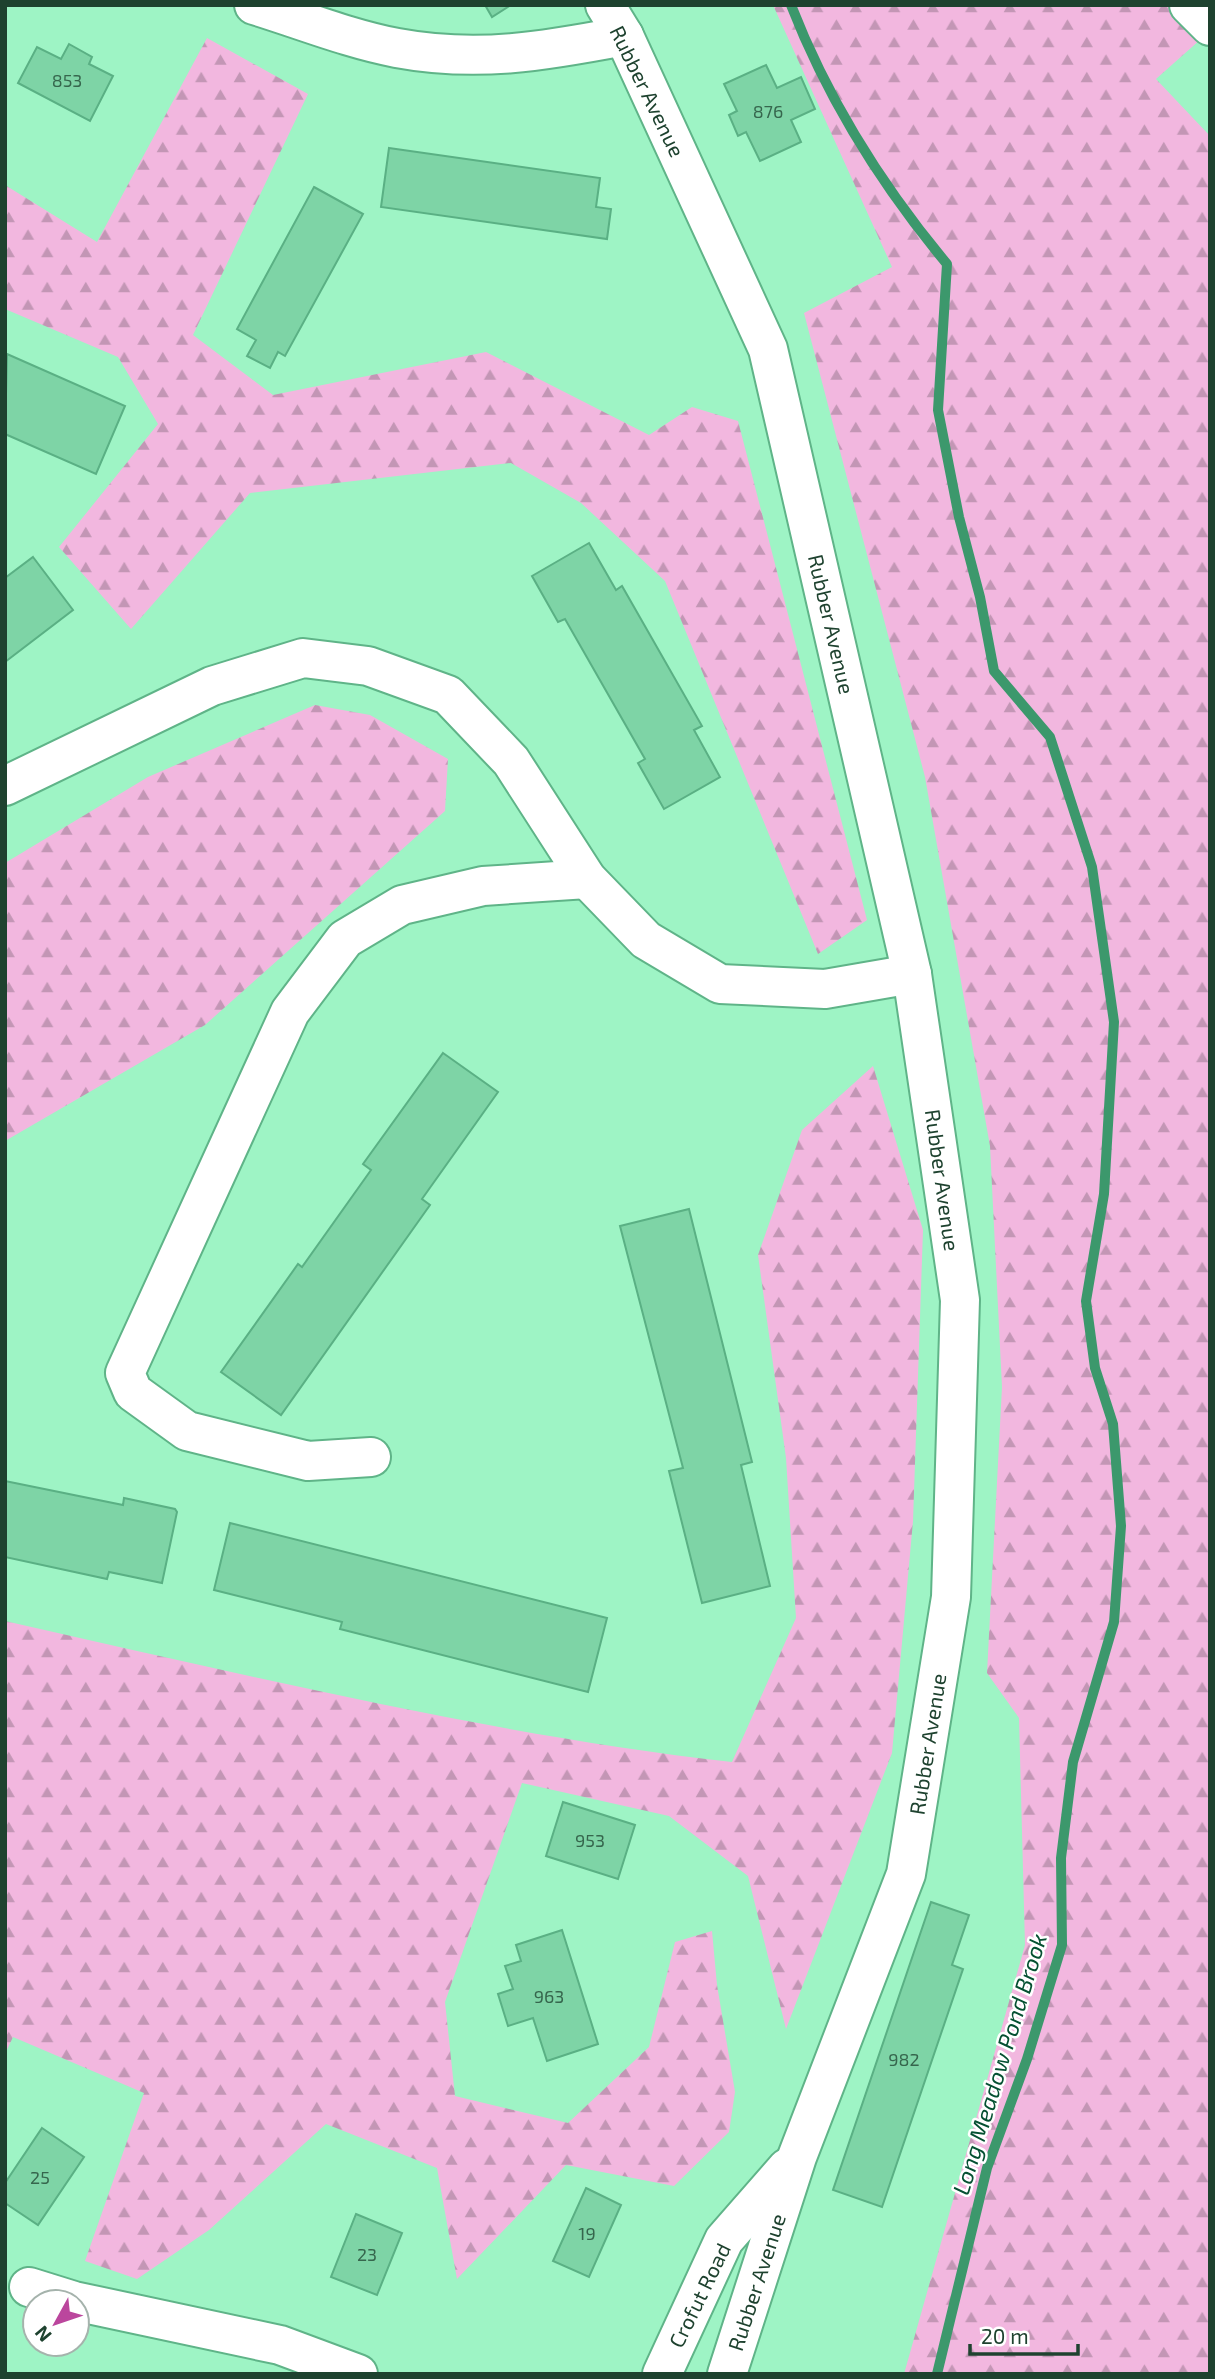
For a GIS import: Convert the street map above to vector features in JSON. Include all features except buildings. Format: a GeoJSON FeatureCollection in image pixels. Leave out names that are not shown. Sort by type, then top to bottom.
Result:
{"type":"FeatureCollection","features":[{"type":"Feature","properties":{"kind":"street"},"geometry":{"type":"LineString","coordinates":[[254,5],[293,11],[395,48],[467,56],[535,53],[615,21]]}},
{"type":"Feature","properties":{"kind":"street"},"geometry":{"type":"LineString","coordinates":[[1189,5],[1210,26]]}},
{"type":"Feature","properties":{"kind":"street","name":"Rubber Avenue"},"geometry":{"type":"LineString","coordinates":[[615,21],[768,349],[912,974],[960,1300],[951,1597],[906,1874],[797,2157],[727,2374]]}},
{"type":"Feature","properties":{"kind":"street"},"geometry":{"type":"LineString","coordinates":[[5,786],[212,686],[303,658],[368,666],[448,695],[511,761],[587,879],[646,940],[720,984],[825,989],[912,974]]}},
{"type":"Feature","properties":{"kind":"street"},"geometry":{"type":"LineString","coordinates":[[371,1457],[309,1461],[187,1431],[134,1392],[125,1373],[290,1012],[345,939],[402,905],[483,886],[587,879]]}},
{"type":"Feature","properties":{"kind":"street","name":"Crofut Road"},"geometry":{"type":"LineString","coordinates":[[662,2374],[724,2240],[797,2157]]}},
{"type":"Feature","properties":{"kind":"street"},"geometry":{"type":"LineString","coordinates":[[29,2287],[74,2301],[280,2345],[358,2374]]}},
{"type":"Feature","properties":{"kind":"green space"},"geometry":{"type":"Polygon","coordinates":[[[773,5],[1210,5],[1210,31],[1156,79],[1210,136],[1210,2374],[904,2374],[1025,1945],[1019,1718],[987,1673],[1002,1387],[990,1146],[925,777],[804,313],[892,267],[773,5]]]}},
{"type":"Feature","properties":{"kind":"green space"},"geometry":{"type":"Polygon","coordinates":[[[207,38],[308,94],[193,335],[273,395],[486,352],[649,435],[692,407],[738,421],[867,920],[818,954],[665,581],[581,503],[511,463],[250,493],[131,629],[59,547],[158,424],[118,357],[5,309],[5,185],[97,242],[207,38]]]}},
{"type":"Feature","properties":{"kind":"green space"},"geometry":{"type":"Polygon","coordinates":[[[315,705],[370,715],[448,759],[445,811],[205,1025],[5,1141],[5,863],[148,777],[315,705]]]}},
{"type":"Feature","properties":{"kind":"green space"},"geometry":{"type":"Polygon","coordinates":[[[873,1066],[923,1230],[913,1521],[892,1753],[786,2029],[748,1876],[669,1816],[522,1783],[445,2002],[455,2096],[568,2123],[649,2047],[675,1942],[712,1931],[717,1985],[735,2092],[729,2132],[674,2186],[566,2165],[457,2279],[437,2168],[326,2124],[209,2230],[137,2279],[85,2261],[144,2093],[13,2037],[5,2054],[5,1621],[276,1682],[457,1719],[549,1736],[732,1762],[796,1618],[786,1458],[758,1255],[802,1130],[873,1066]]]}},
{"type":"Feature","properties":{"kind":"waterway","name":"Long Meadow Pond Brook"},"geometry":{"type":"LineString","coordinates":[[791,5],[822,75],[858,141],[900,204],[947,264],[938,410],[959,517],[980,597],[994,671],[1050,737],[1092,867],[1114,1022],[1104,1194],[1086,1301],[1095,1368],[1113,1424],[1121,1526],[1114,1622],[1073,1762],[1061,1858],[1062,1945],[1027,2059],[987,2168],[937,2374]]}}]}
